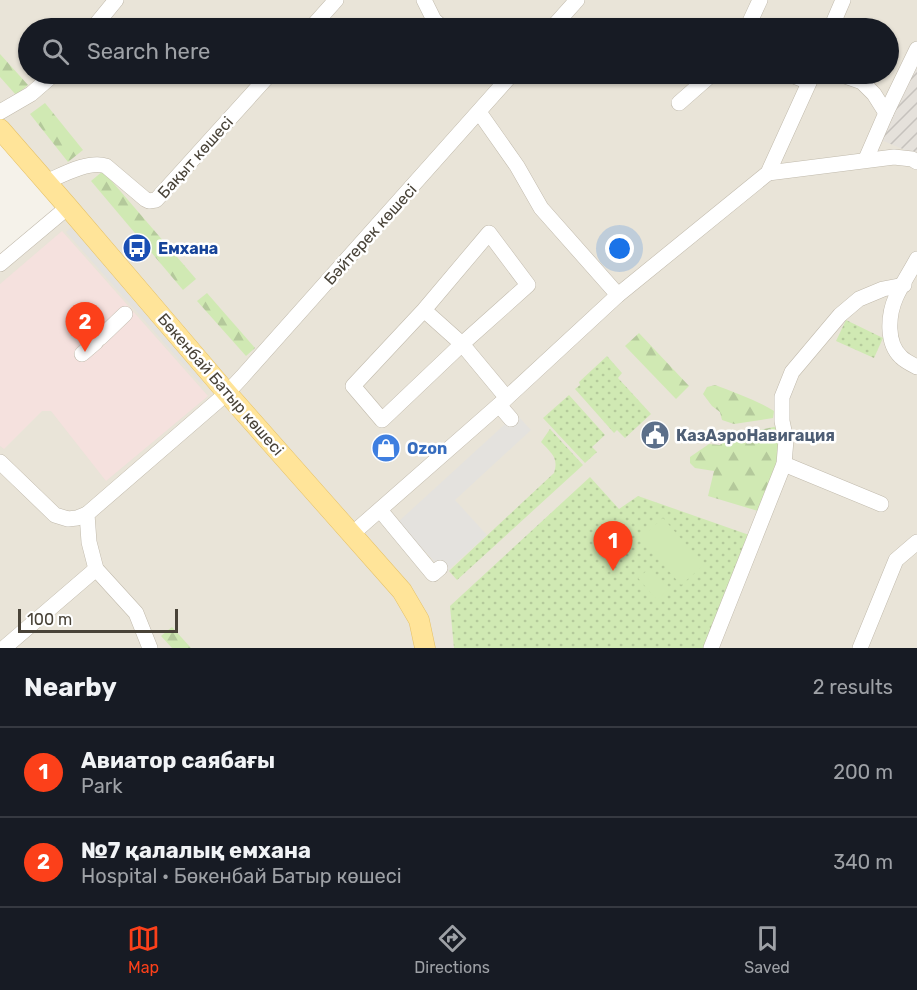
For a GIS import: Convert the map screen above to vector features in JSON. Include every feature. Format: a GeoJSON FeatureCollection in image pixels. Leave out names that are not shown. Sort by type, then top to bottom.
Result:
{"type":"FeatureCollection","features":[{"type":"Feature","properties":{"kind":"main road","name":"Бөкенбай Батыр көшесі"},"geometry":{"type":"LineString","coordinates":[[0,129],[227,393],[402,591],[419,620],[425,648]]}},
{"type":"Feature","properties":{"kind":"street"},"geometry":{"type":"LineString","coordinates":[[101,18],[116,0]]}},
{"type":"Feature","properties":{"kind":"street"},"geometry":{"type":"LineString","coordinates":[[320,18],[336,0]]}},
{"type":"Feature","properties":{"kind":"street"},"geometry":{"type":"LineString","coordinates":[[424,0],[433,18]]}},
{"type":"Feature","properties":{"kind":"street"},"geometry":{"type":"LineString","coordinates":[[561,18],[577,0]]}},
{"type":"Feature","properties":{"kind":"street"},"geometry":{"type":"LineString","coordinates":[[752,18],[760,0]]}},
{"type":"Feature","properties":{"kind":"street"},"geometry":{"type":"LineString","coordinates":[[835,18],[843,0]]}},
{"type":"Feature","properties":{"kind":"street"},"geometry":{"type":"LineString","coordinates":[[866,159],[917,49]]}},
{"type":"Feature","properties":{"kind":"street"},"geometry":{"type":"LineString","coordinates":[[0,112],[42,84]]}},
{"type":"Feature","properties":{"kind":"street","name":"Бақыт көшесі"},"geometry":{"type":"LineString","coordinates":[[46,182],[89,165],[101,164],[145,199],[156,200],[261,84]]}},
{"type":"Feature","properties":{"kind":"street","name":"Бәйтерек көшесі"},"geometry":{"type":"LineString","coordinates":[[87,514],[227,393],[479,112],[499,84]]}},
{"type":"Feature","properties":{"kind":"street"},"geometry":{"type":"LineString","coordinates":[[679,103],[701,84]]}},
{"type":"Feature","properties":{"kind":"street"},"geometry":{"type":"LineString","coordinates":[[352,534],[618,295],[768,173],[808,84]]}},
{"type":"Feature","properties":{"kind":"street"},"geometry":{"type":"LineString","coordinates":[[864,84],[874,94],[886,113]]}},
{"type":"Feature","properties":{"kind":"street"},"geometry":{"type":"LineString","coordinates":[[479,112],[517,166],[541,208],[618,295]]}},
{"type":"Feature","properties":{"kind":"street"},"geometry":{"type":"LineString","coordinates":[[768,173],[894,156],[917,162]]}},
{"type":"Feature","properties":{"kind":"street"},"geometry":{"type":"LineString","coordinates":[[0,264],[68,207]]}},
{"type":"Feature","properties":{"kind":"street"},"geometry":{"type":"LineString","coordinates":[[489,233],[528,285],[382,420],[353,386],[424,310],[489,233]]}},
{"type":"Feature","properties":{"kind":"street"},"geometry":{"type":"LineString","coordinates":[[917,259],[896,298],[891,318],[892,341],[896,351],[901,358],[917,367]]}},
{"type":"Feature","properties":{"kind":"street"},"geometry":{"type":"LineString","coordinates":[[711,648],[784,464],[786,440],[782,421],[783,397],[792,372],[840,315],[859,299],[883,289],[904,285]]}},
{"type":"Feature","properties":{"kind":"street"},"geometry":{"type":"LineString","coordinates":[[424,310],[462,344],[502,401],[511,419]]}},
{"type":"Feature","properties":{"kind":"street"},"geometry":{"type":"LineString","coordinates":[[82,354],[125,314]]}},
{"type":"Feature","properties":{"kind":"street"},"geometry":{"type":"LineString","coordinates":[[0,462],[55,515],[68,519],[87,514],[89,542],[96,569],[136,613],[150,648]]}},
{"type":"Feature","properties":{"kind":"street"},"geometry":{"type":"LineString","coordinates":[[784,464],[881,504]]}},
{"type":"Feature","properties":{"kind":"street"},"geometry":{"type":"LineString","coordinates":[[380,510],[433,574],[440,568]]}},
{"type":"Feature","properties":{"kind":"street"},"geometry":{"type":"LineString","coordinates":[[860,648],[896,560],[917,542]]}},
{"type":"Feature","properties":{"kind":"street"},"geometry":{"type":"LineString","coordinates":[[4,648],[96,569]]}},
{"type":"Feature","properties":{"kind":"shaded area"},"geometry":{"type":"Polygon","coordinates":[[[0,0],[917,0],[917,648],[0,648],[0,266],[68,207],[0,129],[0,0]]]}},
{"type":"Feature","properties":{"kind":"shaded area"},"geometry":{"type":"Polygon","coordinates":[[[917,65],[917,155],[881,140],[917,65]]]}},
{"type":"Feature","properties":{"kind":"shaded area"},"geometry":{"type":"Polygon","coordinates":[[[74,225],[208,378],[201,384],[66,232],[74,225]]]}},
{"type":"Feature","properties":{"kind":"shaded area"},"geometry":{"type":"Polygon","coordinates":[[[62,231],[208,396],[106,481],[51,411],[42,411],[4,449],[0,446],[0,284],[62,231]]]}},
{"type":"Feature","properties":{"kind":"shaded area"},"geometry":{"type":"Polygon","coordinates":[[[516,414],[531,430],[455,500],[487,535],[445,573],[398,522],[516,414]]]}},
{"type":"Feature","properties":{"kind":"green space"},"geometry":{"type":"Polygon","coordinates":[[[0,54],[18,74],[18,84],[28,85],[16,95],[0,77],[0,54]]]}},
{"type":"Feature","properties":{"kind":"green space"},"geometry":{"type":"Polygon","coordinates":[[[45,103],[83,150],[68,162],[30,114],[45,103]]]}},
{"type":"Feature","properties":{"kind":"green space"},"geometry":{"type":"Polygon","coordinates":[[[103,171],[196,279],[183,290],[91,181],[103,171]]]}},
{"type":"Feature","properties":{"kind":"green space"},"geometry":{"type":"Polygon","coordinates":[[[207,293],[255,348],[246,356],[197,301],[207,293]]]}},
{"type":"Feature","properties":{"kind":"green space"},"geometry":{"type":"Polygon","coordinates":[[[846,320],[883,338],[874,358],[836,341],[846,320]]]}},
{"type":"Feature","properties":{"kind":"green space"},"geometry":{"type":"Polygon","coordinates":[[[639,333],[689,386],[676,399],[625,346],[639,333]]]}},
{"type":"Feature","properties":{"kind":"green space"},"geometry":{"type":"Polygon","coordinates":[[[607,356],[622,373],[618,378],[651,414],[625,438],[617,430],[614,433],[575,389],[580,385],[579,382],[607,356]]]}},
{"type":"Feature","properties":{"kind":"green space"},"geometry":{"type":"Polygon","coordinates":[[[715,385],[767,407],[774,411],[773,418],[734,424],[722,420],[720,412],[703,394],[707,387],[715,385]]]}},
{"type":"Feature","properties":{"kind":"green space"},"geometry":{"type":"Polygon","coordinates":[[[569,395],[605,435],[592,447],[597,452],[585,463],[543,418],[569,395]]]}},
{"type":"Feature","properties":{"kind":"green space"},"geometry":{"type":"Polygon","coordinates":[[[778,426],[782,441],[777,464],[758,511],[708,496],[714,471],[695,468],[690,463],[690,457],[709,444],[720,445],[728,437],[778,426]]]}},
{"type":"Feature","properties":{"kind":"green space"},"geometry":{"type":"Polygon","coordinates":[[[550,429],[583,465],[457,580],[449,571],[554,473],[555,459],[541,442],[550,429]]]}},
{"type":"Feature","properties":{"kind":"green space"},"geometry":{"type":"Polygon","coordinates":[[[590,477],[619,509],[638,496],[752,536],[705,648],[454,648],[450,606],[590,477]]]}},
{"type":"Feature","properties":{"kind":"green space"},"geometry":{"type":"Polygon","coordinates":[[[663,518],[704,565],[681,585],[640,538],[663,518]]]}},
{"type":"Feature","properties":{"kind":"green space"},"geometry":{"type":"Polygon","coordinates":[[[650,568],[669,589],[657,600],[638,578],[650,568]]]}},
{"type":"Feature","properties":{"kind":"green space"},"geometry":{"type":"Polygon","coordinates":[[[172,627],[191,648],[172,648],[161,636],[172,627]]]}},
{"type":"Feature","properties":{"kind":"place","name":"Емхана"},"geometry":{"type":"Point","coordinates":[137,248]}},
{"type":"Feature","properties":{"kind":"place","name":"№7 қалалық емхана"},"geometry":{"type":"Point","coordinates":[85,352]}},
{"type":"Feature","properties":{"kind":"place","name":"КазАэроНавигация"},"geometry":{"type":"Point","coordinates":[655,435]}},
{"type":"Feature","properties":{"kind":"place","name":"Ozon"},"geometry":{"type":"Point","coordinates":[386,448]}},
{"type":"Feature","properties":{"kind":"place","name":"Авиатор саябағы"},"geometry":{"type":"Point","coordinates":[613,571]}}]}
